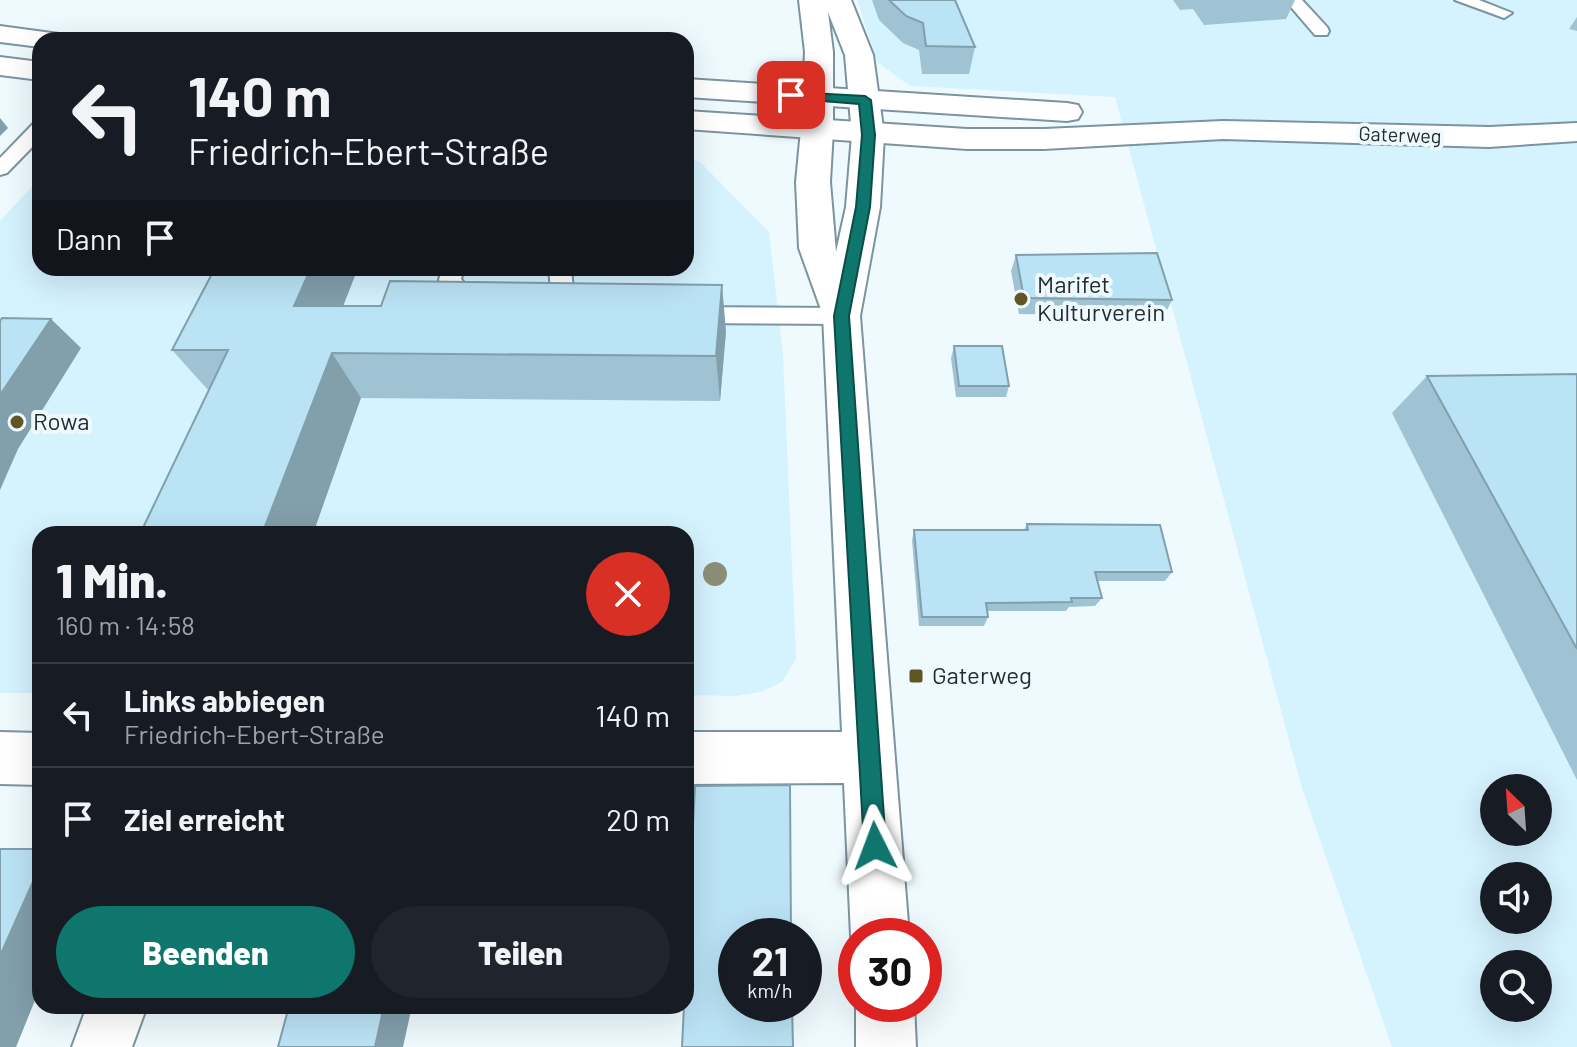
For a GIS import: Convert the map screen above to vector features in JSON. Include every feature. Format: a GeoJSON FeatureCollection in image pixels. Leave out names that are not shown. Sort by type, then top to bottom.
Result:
{"type":"FeatureCollection","features":[{"type":"Feature","properties":{"kind":"street"},"geometry":{"type":"LineString","coordinates":[[813,0],[819,52],[813,182],[817,248],[841,316]]}},
{"type":"Feature","properties":{"kind":"street"},"geometry":{"type":"LineString","coordinates":[[837,0],[859,55],[868,135],[863,207],[841,316],[879,918]]}},
{"type":"Feature","properties":{"kind":"street"},"geometry":{"type":"LineString","coordinates":[[0,34],[32,38]]}},
{"type":"Feature","properties":{"kind":"street"},"geometry":{"type":"LineString","coordinates":[[0,66],[32,70]]}},
{"type":"Feature","properties":{"kind":"street"},"geometry":{"type":"LineString","coordinates":[[694,90],[818,114]]}},
{"type":"Feature","properties":{"kind":"street","name":"Gaterweg"},"geometry":{"type":"LineString","coordinates":[[818,114],[865,100],[1053,110],[1223,130]]}},
{"type":"Feature","properties":{"kind":"street"},"geometry":{"type":"LineString","coordinates":[[694,120],[818,114]]}},
{"type":"Feature","properties":{"kind":"street","name":"Gaterweg"},"geometry":{"type":"LineString","coordinates":[[818,114],[868,135],[1044,139],[1223,130],[1489,137],[1577,132]]}},
{"type":"Feature","properties":{"kind":"street"},"geometry":{"type":"LineString","coordinates":[[694,758],[870,757]]}},
{"type":"Feature","properties":{"kind":"street"},"geometry":{"type":"LineString","coordinates":[[0,758],[32,759]]}},
{"type":"Feature","properties":{"kind":"street"},"geometry":{"type":"LineString","coordinates":[[102,1047],[114,1014]]}},
{"type":"Feature","properties":{"kind":"street"},"geometry":{"type":"LineString","coordinates":[[885,1022],[886,1047]]}},
{"type":"Feature","properties":{"kind":"lane"},"geometry":{"type":"LineString","coordinates":[[1293,0],[1321,31]]}},
{"type":"Feature","properties":{"kind":"lane"},"geometry":{"type":"LineString","coordinates":[[1463,0],[1504,13]]}},
{"type":"Feature","properties":{"kind":"lane"},"geometry":{"type":"LineString","coordinates":[[0,169],[32,136]]}},
{"type":"Feature","properties":{"kind":"lane"},"geometry":{"type":"LineString","coordinates":[[451,276],[450,280],[468,304],[491,310]]}},
{"type":"Feature","properties":{"kind":"lane"},"geometry":{"type":"LineString","coordinates":[[561,276],[564,313]]}},
{"type":"Feature","properties":{"kind":"lane"},"geometry":{"type":"LineString","coordinates":[[669,314],[841,316]]}},
{"type":"Feature","properties":{"kind":"shaded area"},"geometry":{"type":"Polygon","coordinates":[[[857,0],[1577,0],[1577,1047],[1392,1047],[1302,788],[1115,97],[910,86],[877,62],[857,0]]]}},
{"type":"Feature","properties":{"kind":"shaded area"},"geometry":{"type":"Polygon","coordinates":[[[694,159],[700,162],[769,232],[783,355],[796,659],[782,682],[760,692],[736,696],[694,695],[694,526],[32,526],[32,693],[0,693],[0,221],[32,187],[32,276],[694,276],[694,159]]]}},
{"type":"Feature","properties":{"kind":"building"},"geometry":{"type":"Polygon","coordinates":[[[889,0],[955,0],[975,47],[926,46],[923,23],[906,16],[889,0]]]}},
{"type":"Feature","properties":{"kind":"building"},"geometry":{"type":"Polygon","coordinates":[[[1157,253],[1172,300],[1024,298],[1016,255],[1157,253]]]}},
{"type":"Feature","properties":{"kind":"building"},"geometry":{"type":"Polygon","coordinates":[[[211,276],[307,276],[294,306],[381,306],[390,281],[722,285],[716,356],[332,353],[265,526],[144,526],[228,350],[172,350],[211,276]]]}},
{"type":"Feature","properties":{"kind":"building"},"geometry":{"type":"Polygon","coordinates":[[[2,318],[51,319],[0,395],[0,321],[2,318]]]}},
{"type":"Feature","properties":{"kind":"building"},"geometry":{"type":"Polygon","coordinates":[[[954,346],[1002,346],[1009,386],[959,386],[954,346]]]}},
{"type":"Feature","properties":{"kind":"building"},"geometry":{"type":"Polygon","coordinates":[[[1577,374],[1577,649],[1427,376],[1577,374]]]}},
{"type":"Feature","properties":{"kind":"building"},"geometry":{"type":"Polygon","coordinates":[[[1027,524],[1160,525],[1172,572],[1095,572],[1102,598],[1071,598],[1072,602],[986,603],[988,617],[922,617],[914,530],[1028,530],[1027,524]]]}},
{"type":"Feature","properties":{"kind":"building"},"geometry":{"type":"Polygon","coordinates":[[[790,785],[791,918],[718,918],[718,1022],[792,1022],[793,1047],[682,1047],[684,1014],[694,1014],[695,786],[790,785]]]}},
{"type":"Feature","properties":{"kind":"building"},"geometry":{"type":"Polygon","coordinates":[[[0,849],[32,849],[32,884],[0,956],[0,849]]]}},
{"type":"Feature","properties":{"kind":"building"},"geometry":{"type":"Polygon","coordinates":[[[287,1014],[382,1014],[375,1047],[278,1047],[287,1014]]]}},
{"type":"Feature","properties":{"kind":"place","name":"Marifet Kulturverein"},"geometry":{"type":"Point","coordinates":[1021,299]}},
{"type":"Feature","properties":{"kind":"place","name":"Rowa"},"geometry":{"type":"Point","coordinates":[17,422]}},
{"type":"Feature","properties":{"kind":"place","name":"Gaterweg"},"geometry":{"type":"Point","coordinates":[916,676]}},
{"type":"Feature","properties":{"kind":"route"},"geometry":{"type":"LineString","coordinates":[[791,95],[865,100],[868,135],[863,207],[841,316],[875,846]]}}]}
